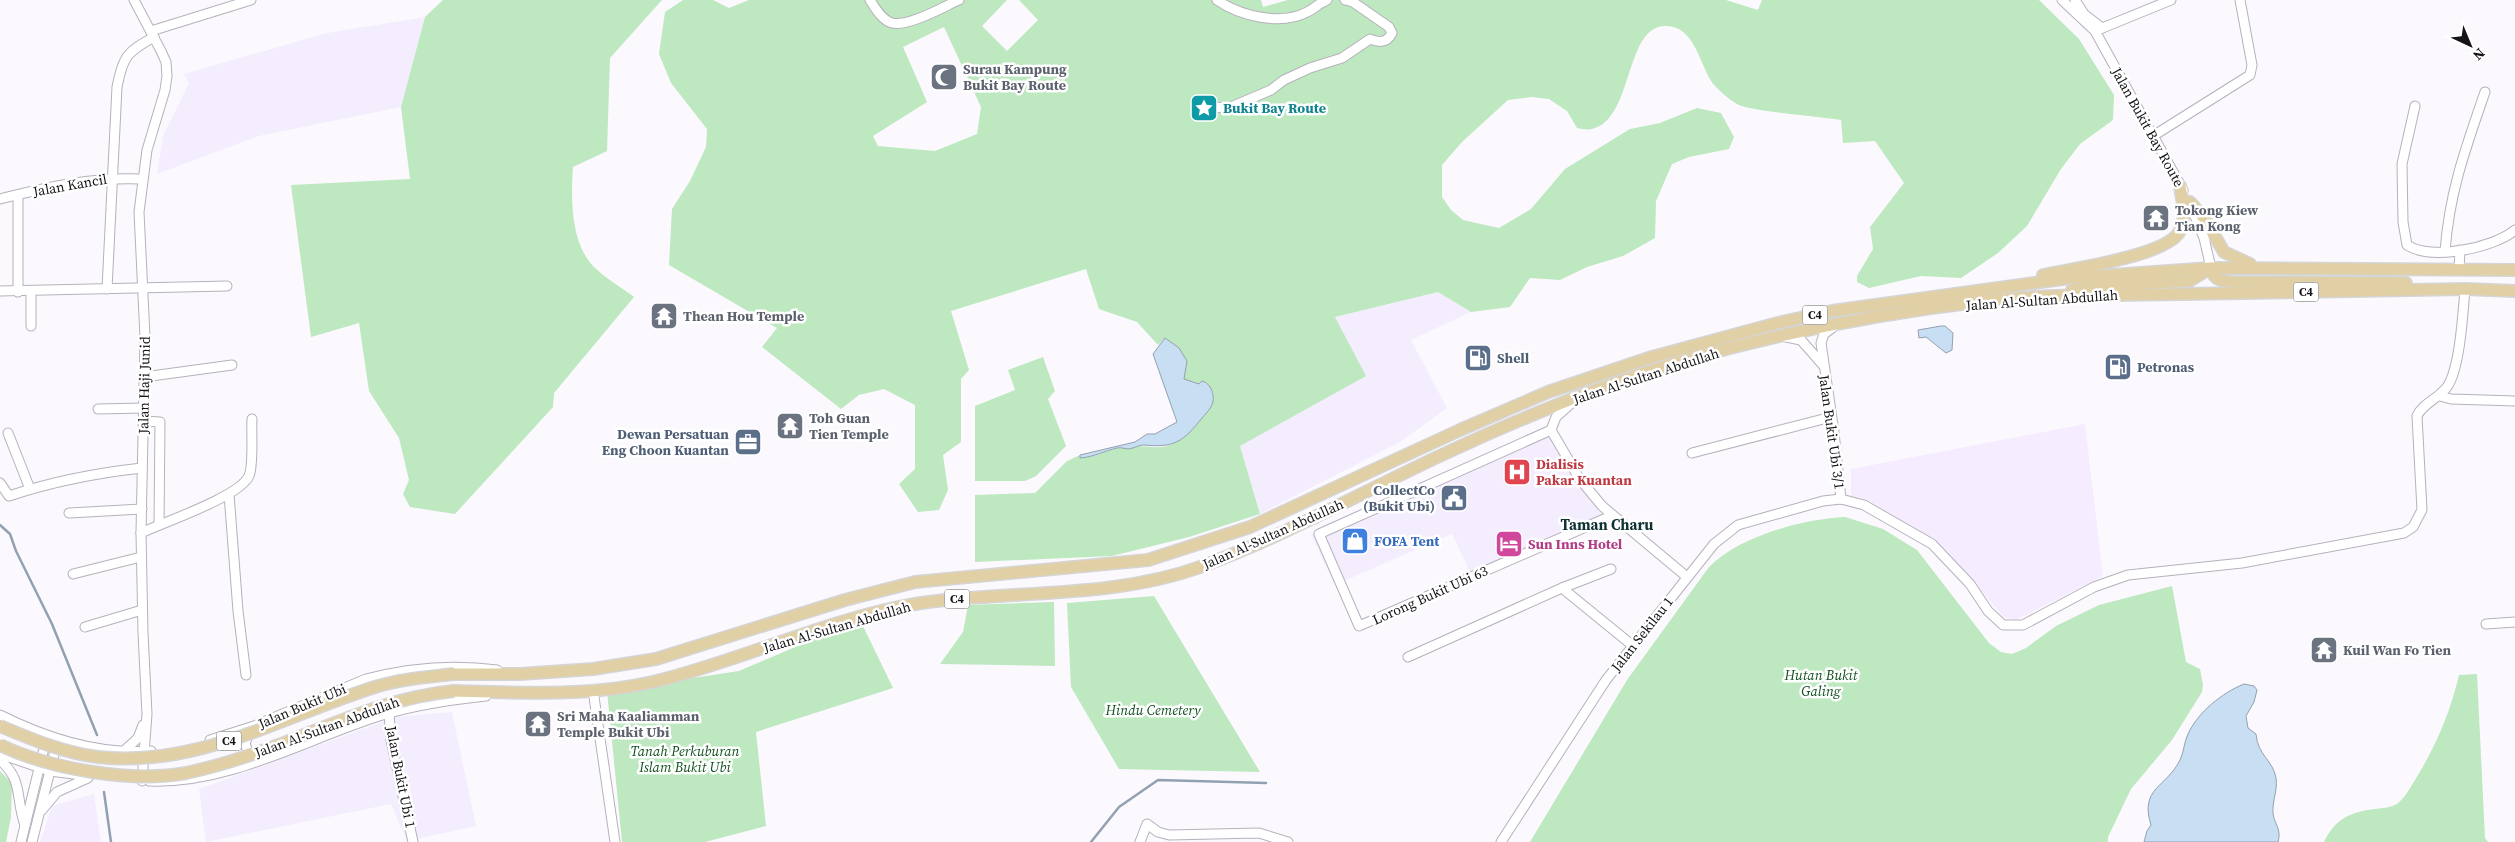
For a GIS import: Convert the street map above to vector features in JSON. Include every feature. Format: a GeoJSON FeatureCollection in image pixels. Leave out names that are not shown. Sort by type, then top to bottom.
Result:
{"type":"FeatureCollection","features":[{"type":"Feature","properties":{"kind":"main road"},"geometry":{"type":"LineString","coordinates":[[1983,289],[2158,248],[2178,234],[2183,222],[2180,186]]}},
{"type":"Feature","properties":{"kind":"main road"},"geometry":{"type":"LineString","coordinates":[[2190,202],[2204,218],[2224,252],[2233,258],[2258,267]]}},
{"type":"Feature","properties":{"kind":"main road","name":"Jalan Al-Sultan Abdullah"},"geometry":{"type":"LineString","coordinates":[[0,726],[50,746],[97,757],[139,758],[185,753],[223,744],[377,686],[454,674],[520,674],[593,669],[656,659],[845,600],[915,582],[1148,560],[1250,527],[1460,430],[1548,392],[1652,357],[1778,323],[1832,311],[1983,289],[2124,273],[2258,267],[2515,270]]}},
{"type":"Feature","properties":{"kind":"main road"},"geometry":{"type":"LineString","coordinates":[[1988,301],[2109,285],[2189,282],[2211,268],[2218,280],[2230,282],[2382,282],[2465,289]]}},
{"type":"Feature","properties":{"kind":"main road","name":"Jalan Al-Sultan Abdullah"},"geometry":{"type":"LineString","coordinates":[[0,745],[43,762],[98,773],[154,775],[184,773],[258,752],[391,702],[427,694],[454,691],[521,693],[593,690],[658,680],[848,621],[916,604],[984,596],[1111,587],[1150,582],[1196,568],[1253,546],[1445,453],[1548,407],[1677,363],[1778,336],[1838,323],[1988,301],[2147,294],[2465,289],[2515,291]]}},
{"type":"Feature","properties":{"kind":"street","name":"Jalan Haji Junid"},"geometry":{"type":"LineString","coordinates":[[134,0],[166,62],[167,76],[166,90],[147,150],[141,179],[139,241],[145,338],[141,533],[142,610],[147,714],[142,781]]}},
{"type":"Feature","properties":{"kind":"street"},"geometry":{"type":"LineString","coordinates":[[106,289],[117,87],[121,64],[126,55],[152,34],[240,2],[251,0]]}},
{"type":"Feature","properties":{"kind":"street"},"geometry":{"type":"LineString","coordinates":[[870,0],[884,18],[892,23],[908,22],[959,0]]}},
{"type":"Feature","properties":{"kind":"street"},"geometry":{"type":"LineString","coordinates":[[1217,0],[1226,6],[1255,16],[1285,18],[1306,13],[1327,0]]}},
{"type":"Feature","properties":{"kind":"street"},"geometry":{"type":"LineString","coordinates":[[1204,108],[1230,107],[1271,90],[1284,80],[1301,72],[1342,58],[1370,39],[1379,42],[1389,39],[1392,33],[1389,27],[1353,2],[1345,0]]}},
{"type":"Feature","properties":{"kind":"street","name":"Jalan Bukit Bay Route"},"geometry":{"type":"LineString","coordinates":[[2062,0],[2098,29],[2153,136],[2190,202],[2204,238],[2211,268]]}},
{"type":"Feature","properties":{"kind":"street"},"geometry":{"type":"LineString","coordinates":[[2075,0],[2084,14],[2098,29],[2171,0]]}},
{"type":"Feature","properties":{"kind":"street"},"geometry":{"type":"LineString","coordinates":[[2153,136],[2245,79],[2252,70],[2246,23],[2240,0]]}},
{"type":"Feature","properties":{"kind":"street"},"geometry":{"type":"LineString","coordinates":[[2445,252],[2447,219],[2453,188],[2485,92]]}},
{"type":"Feature","properties":{"kind":"street"},"geometry":{"type":"LineString","coordinates":[[2415,106],[2402,164],[2404,239],[2407,245],[2414,250],[2445,252],[2460,250],[2487,244],[2515,230]]}},
{"type":"Feature","properties":{"kind":"street","name":"Jalan Kancil"},"geometry":{"type":"LineString","coordinates":[[0,200],[66,184],[111,178],[141,179]]}},
{"type":"Feature","properties":{"kind":"street"},"geometry":{"type":"LineString","coordinates":[[18,195],[18,292]]}},
{"type":"Feature","properties":{"kind":"street"},"geometry":{"type":"LineString","coordinates":[[2459,270],[2460,250]]}},
{"type":"Feature","properties":{"kind":"street"},"geometry":{"type":"LineString","coordinates":[[0,292],[227,286]]}},
{"type":"Feature","properties":{"kind":"street"},"geometry":{"type":"LineString","coordinates":[[2465,289],[2463,317],[2454,371],[2448,385],[2440,396],[2450,399],[2515,401]]}},
{"type":"Feature","properties":{"kind":"street"},"geometry":{"type":"LineString","coordinates":[[31,326],[32,292]]}},
{"type":"Feature","properties":{"kind":"street","name":"Jalan Bukit Ubi 3/1"},"geometry":{"type":"LineString","coordinates":[[1838,323],[1821,338],[1841,500]]}},
{"type":"Feature","properties":{"kind":"street"},"geometry":{"type":"LineString","coordinates":[[1778,336],[1794,337],[1800,340],[1808,346],[1823,366]]}},
{"type":"Feature","properties":{"kind":"street"},"geometry":{"type":"LineString","coordinates":[[144,377],[232,365]]}},
{"type":"Feature","properties":{"kind":"street"},"geometry":{"type":"LineString","coordinates":[[1584,395],[1564,408],[1556,418],[1551,430],[1579,478],[1611,516],[1687,577]]}},
{"type":"Feature","properties":{"kind":"street","name":"Jalan Sekilau 1"},"geometry":{"type":"LineString","coordinates":[[1501,842],[1606,680],[1632,645],[1714,544],[1738,525],[1823,501],[1841,500],[1864,505],[1932,544],[1970,584],[1988,611],[2003,625],[2023,626],[2094,587],[2128,575],[2242,563],[2404,533],[2413,527],[2422,510],[2417,416],[2421,408],[2440,396]]}},
{"type":"Feature","properties":{"kind":"street"},"geometry":{"type":"LineString","coordinates":[[98,409],[144,408]]}},
{"type":"Feature","properties":{"kind":"street"},"geometry":{"type":"LineString","coordinates":[[1692,453],[1831,417]]}},
{"type":"Feature","properties":{"kind":"street"},"geometry":{"type":"LineString","coordinates":[[141,533],[230,494],[249,476],[252,418]]}},
{"type":"Feature","properties":{"kind":"street"},"geometry":{"type":"LineString","coordinates":[[144,421],[160,422],[158,525]]}},
{"type":"Feature","properties":{"kind":"street","name":"Lorong Bukit Ubi 63"},"geometry":{"type":"LineString","coordinates":[[1551,430],[1319,534],[1359,626],[1611,516]]}},
{"type":"Feature","properties":{"kind":"street"},"geometry":{"type":"LineString","coordinates":[[8,433],[30,489]]}},
{"type":"Feature","properties":{"kind":"street"},"geometry":{"type":"LineString","coordinates":[[0,483],[9,496],[88,474],[142,468]]}},
{"type":"Feature","properties":{"kind":"street"},"geometry":{"type":"LineString","coordinates":[[230,494],[238,611],[246,675]]}},
{"type":"Feature","properties":{"kind":"street"},"geometry":{"type":"LineString","coordinates":[[69,513],[142,509]]}},
{"type":"Feature","properties":{"kind":"street"},"geometry":{"type":"LineString","coordinates":[[72,574],[142,557]]}},
{"type":"Feature","properties":{"kind":"street"},"geometry":{"type":"LineString","coordinates":[[1408,656],[1562,588],[1611,569]]}},
{"type":"Feature","properties":{"kind":"street"},"geometry":{"type":"LineString","coordinates":[[1562,588],[1632,645]]}},
{"type":"Feature","properties":{"kind":"street"},"geometry":{"type":"LineString","coordinates":[[85,626],[142,610]]}},
{"type":"Feature","properties":{"kind":"street"},"geometry":{"type":"LineString","coordinates":[[2486,624],[2515,622]]}},
{"type":"Feature","properties":{"kind":"street","name":"Jalan Bukit Ubi"},"geometry":{"type":"LineString","coordinates":[[0,715],[57,740],[145,752],[193,746],[254,726],[383,674],[453,666],[520,674]]}},
{"type":"Feature","properties":{"kind":"street"},"geometry":{"type":"LineString","coordinates":[[593,690],[615,842]]}},
{"type":"Feature","properties":{"kind":"street","name":"C4"},"geometry":{"type":"LineString","coordinates":[[142,781],[168,782],[203,776],[264,758],[389,712],[460,699],[521,693]]}},
{"type":"Feature","properties":{"kind":"street","name":"Jalan Bukit Ubi 1"},"geometry":{"type":"LineString","coordinates":[[389,712],[391,740],[413,842]]}},
{"type":"Feature","properties":{"kind":"street"},"geometry":{"type":"LineString","coordinates":[[125,750],[138,738],[147,714]]}},
{"type":"Feature","properties":{"kind":"street"},"geometry":{"type":"LineString","coordinates":[[254,726],[246,737],[245,744],[248,751],[255,757],[264,758]]}},
{"type":"Feature","properties":{"kind":"street"},"geometry":{"type":"LineString","coordinates":[[21,842],[47,737]]}},
{"type":"Feature","properties":{"kind":"street"},"geometry":{"type":"LineString","coordinates":[[32,842],[57,740]]}},
{"type":"Feature","properties":{"kind":"street"},"geometry":{"type":"LineString","coordinates":[[0,754],[39,769],[91,777],[142,781]]}},
{"type":"Feature","properties":{"kind":"street"},"geometry":{"type":"LineString","coordinates":[[0,760],[13,774],[18,784],[20,807],[25,826]]}},
{"type":"Feature","properties":{"kind":"street"},"geometry":{"type":"LineString","coordinates":[[37,820],[44,806],[57,792],[91,777]]}},
{"type":"Feature","properties":{"kind":"street"},"geometry":{"type":"LineString","coordinates":[[1140,842],[1146,824],[1163,834],[1259,832],[1288,842]]}},
{"type":"Feature","properties":{"kind":"street"},"geometry":{"type":"LineString","coordinates":[[1187,834],[1192,842]]}},
{"type":"Feature","properties":{"kind":"shaded area"},"geometry":{"type":"Polygon","coordinates":[[[425,17],[401,107],[259,136],[157,174],[163,136],[189,83],[184,74],[327,33],[425,17]]]}},
{"type":"Feature","properties":{"kind":"shaded area"},"geometry":{"type":"Polygon","coordinates":[[[1438,292],[1471,312],[1411,340],[1447,408],[1400,442],[1260,514],[1240,446],[1365,376],[1335,317],[1438,292]]]}},
{"type":"Feature","properties":{"kind":"shaded area"},"geometry":{"type":"Polygon","coordinates":[[[2085,424],[2103,576],[2016,620],[2003,617],[1967,573],[1934,539],[1867,500],[1851,496],[1851,469],[2085,424]]]}},
{"type":"Feature","properties":{"kind":"shaded area"},"geometry":{"type":"Polygon","coordinates":[[[1546,428],[1574,478],[1602,516],[1472,576],[1452,534],[1335,585],[1311,535],[1322,526],[1546,428]]]}},
{"type":"Feature","properties":{"kind":"shaded area"},"geometry":{"type":"Polygon","coordinates":[[[452,712],[476,826],[407,841],[391,804],[206,842],[199,789],[396,717],[452,712]]]}},
{"type":"Feature","properties":{"kind":"shaded area"},"geometry":{"type":"Polygon","coordinates":[[[94,794],[101,842],[40,842],[52,806],[94,794]]]}},
{"type":"Feature","properties":{"kind":"green space"},"geometry":{"type":"Polygon","coordinates":[[[443,0],[662,0],[610,58],[607,151],[573,167],[572,206],[580,246],[594,267],[634,297],[554,393],[553,407],[455,514],[410,507],[403,494],[409,480],[399,438],[369,391],[359,323],[311,337],[291,185],[410,179],[401,107],[425,17],[443,0]]]}},
{"type":"Feature","properties":{"kind":"green space"},"geometry":{"type":"Polygon","coordinates":[[[683,0],[713,0],[729,8],[749,0],[1007,0],[982,26],[1007,51],[1038,20],[1019,0],[1261,0],[1263,7],[1288,0],[1726,0],[1758,10],[1762,0],[2039,0],[2079,39],[2114,95],[2113,120],[2080,144],[2061,169],[2027,226],[1998,253],[1961,278],[1921,276],[1869,288],[1857,282],[1857,276],[1873,249],[1870,227],[1904,183],[1875,141],[1843,143],[1841,120],[1744,107],[1737,104],[1716,87],[1691,41],[1684,33],[1676,28],[1665,26],[1652,30],[1642,41],[1623,92],[1606,122],[1592,129],[1577,128],[1567,111],[1549,99],[1531,97],[1508,100],[1462,142],[1442,165],[1442,197],[1451,210],[1463,220],[1499,228],[1531,209],[1565,169],[1630,129],[1660,123],[1697,108],[1721,113],[1734,137],[1729,149],[1689,157],[1672,164],[1656,201],[1655,238],[1623,256],[1587,267],[1560,280],[1530,278],[1510,307],[1471,312],[1438,292],[1335,317],[1366,376],[1240,446],[1260,514],[1189,537],[1112,556],[975,562],[975,495],[1035,493],[1067,461],[1080,455],[1081,458],[1118,448],[1135,446],[1164,447],[1173,444],[1190,432],[1203,416],[1214,399],[1212,391],[1206,382],[1199,384],[1184,379],[1179,348],[1165,338],[1158,345],[1137,322],[1099,309],[1086,269],[951,311],[969,370],[961,379],[961,442],[943,455],[948,490],[939,510],[918,512],[899,484],[915,469],[915,405],[884,389],[859,395],[841,409],[762,347],[777,328],[669,265],[672,209],[690,181],[706,147],[707,129],[671,83],[659,54],[665,12],[683,0]],[[944,27],[903,47],[927,102],[873,136],[878,146],[935,151],[977,134],[981,107],[944,27]]]}},
{"type":"Feature","properties":{"kind":"green space"},"geometry":{"type":"Polygon","coordinates":[[[1043,357],[1055,391],[1048,399],[1066,446],[1036,476],[1025,481],[975,481],[975,406],[1015,390],[1008,370],[1043,357]]]}},
{"type":"Feature","properties":{"kind":"green space","name":"Hutan Bukit Galing"},"geometry":{"type":"Polygon","coordinates":[[[1845,517],[1883,529],[1917,550],[1989,643],[2001,652],[2012,654],[2026,648],[2056,626],[2099,605],[2172,586],[2186,662],[2200,669],[2203,685],[2202,692],[2172,740],[2131,789],[2108,837],[2108,842],[1530,842],[1627,680],[1709,567],[1737,546],[1773,531],[1810,521],[1845,517]]]}},
{"type":"Feature","properties":{"kind":"green space","name":"Hindu Cemetery"},"geometry":{"type":"Polygon","coordinates":[[[1154,596],[1260,772],[1119,769],[1071,687],[1067,603],[1154,596]]]}},
{"type":"Feature","properties":{"kind":"green space"},"geometry":{"type":"Polygon","coordinates":[[[1054,602],[1055,666],[940,664],[963,632],[968,605],[1054,602]]]}},
{"type":"Feature","properties":{"kind":"green space","name":"Tanah Perkuburan Islam Bukit Ubi"},"geometry":{"type":"Polygon","coordinates":[[[862,624],[893,688],[756,732],[766,826],[705,842],[622,842],[607,691],[739,671],[828,633],[862,624]]]}},
{"type":"Feature","properties":{"kind":"green space"},"geometry":{"type":"Polygon","coordinates":[[[2477,674],[2485,838],[2488,842],[2324,842],[2338,822],[2344,818],[2366,810],[2386,808],[2397,804],[2402,799],[2423,767],[2436,742],[2447,716],[2459,675],[2477,674]]]}},
{"type":"Feature","properties":{"kind":"green space"},"geometry":{"type":"Polygon","coordinates":[[[0,771],[12,783],[11,817],[6,842],[0,842],[0,771]]]}},
{"type":"Feature","properties":{"kind":"water"},"geometry":{"type":"Polygon","coordinates":[[[1945,326],[1953,333],[1952,350],[1946,353],[1926,337],[1919,338],[1918,330],[1945,326]]]}},
{"type":"Feature","properties":{"kind":"water"},"geometry":{"type":"Polygon","coordinates":[[[1165,338],[1179,348],[1187,361],[1184,379],[1199,384],[1202,381],[1211,388],[1213,399],[1209,410],[1189,433],[1177,442],[1154,446],[1142,445],[1129,449],[1118,448],[1080,458],[1080,455],[1135,442],[1147,434],[1155,434],[1177,422],[1153,354],[1165,338]]]}},
{"type":"Feature","properties":{"kind":"water"},"geometry":{"type":"Polygon","coordinates":[[[2244,684],[2254,686],[2257,690],[2254,702],[2246,716],[2248,728],[2256,734],[2262,753],[2272,767],[2276,778],[2273,813],[2279,834],[2278,842],[2144,842],[2151,825],[2148,813],[2151,795],[2175,769],[2192,726],[2204,711],[2219,698],[2244,684]]]}},
{"type":"Feature","properties":{"kind":"waterway"},"geometry":{"type":"LineString","coordinates":[[0,525],[10,534],[16,551],[52,624],[97,735]]}},
{"type":"Feature","properties":{"kind":"waterway"},"geometry":{"type":"LineString","coordinates":[[1091,842],[1119,807],[1158,780],[1266,783]]}},
{"type":"Feature","properties":{"kind":"waterway"},"geometry":{"type":"LineString","coordinates":[[104,792],[111,842]]}},
{"type":"Feature","properties":{"kind":"place","name":"Surau Kampung Bukit Bay Route"},"geometry":{"type":"Point","coordinates":[944,77]}},
{"type":"Feature","properties":{"kind":"place","name":"Bukit Bay Route"},"geometry":{"type":"Point","coordinates":[1204,108]}},
{"type":"Feature","properties":{"kind":"place","name":"Tokong Kiew Tian Kong"},"geometry":{"type":"Point","coordinates":[2156,218]}},
{"type":"Feature","properties":{"kind":"place","name":"Thean Hou Temple"},"geometry":{"type":"Point","coordinates":[664,316]}},
{"type":"Feature","properties":{"kind":"place","name":"Shell"},"geometry":{"type":"Point","coordinates":[1478,358]}},
{"type":"Feature","properties":{"kind":"place","name":"Petronas"},"geometry":{"type":"Point","coordinates":[2118,367]}},
{"type":"Feature","properties":{"kind":"place","name":"Toh Guan Tien Temple"},"geometry":{"type":"Point","coordinates":[790,426]}},
{"type":"Feature","properties":{"kind":"place","name":"Dewan Persatuan Eng Choon Kuantan"},"geometry":{"type":"Point","coordinates":[748,442]}},
{"type":"Feature","properties":{"kind":"place","name":"Dialisis Pakar Kuantan"},"geometry":{"type":"Point","coordinates":[1517,472]}},
{"type":"Feature","properties":{"kind":"place","name":"CollectCo (Bukit Ubi)"},"geometry":{"type":"Point","coordinates":[1454,498]}},
{"type":"Feature","properties":{"kind":"place","name":"FOFA Tent"},"geometry":{"type":"Point","coordinates":[1355,541]}},
{"type":"Feature","properties":{"kind":"place","name":"Sun Inns Hotel"},"geometry":{"type":"Point","coordinates":[1509,544]}},
{"type":"Feature","properties":{"kind":"place","name":"Kuil Wan Fo Tien"},"geometry":{"type":"Point","coordinates":[2324,650]}},
{"type":"Feature","properties":{"kind":"place","name":"Sri Maha Kaaliamman Temple Bukit Ubi"},"geometry":{"type":"Point","coordinates":[538,724]}},
{"type":"Feature","properties":{"kind":"district","name":"Taman Charu"},"geometry":{"type":"Point","coordinates":[1607,524]}}]}
